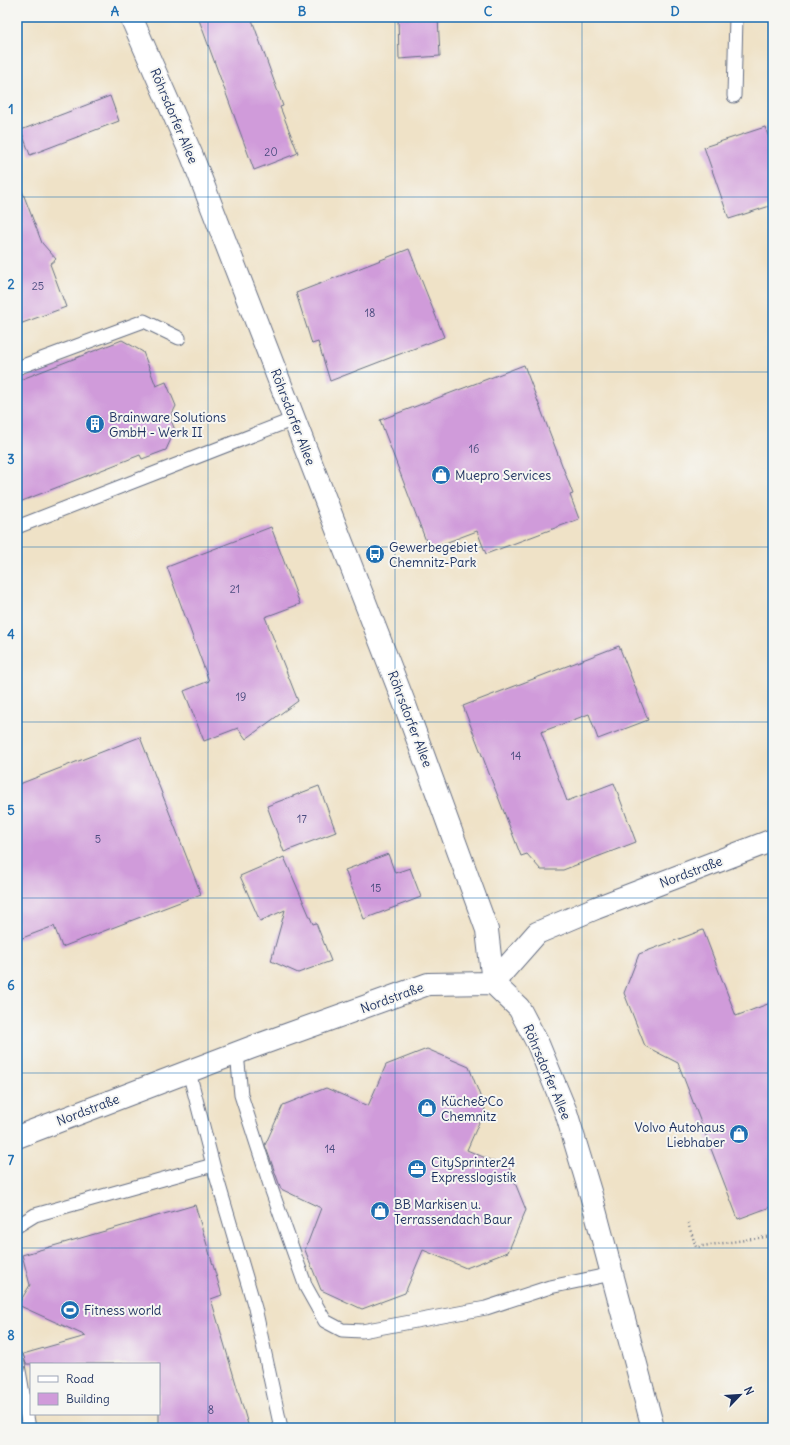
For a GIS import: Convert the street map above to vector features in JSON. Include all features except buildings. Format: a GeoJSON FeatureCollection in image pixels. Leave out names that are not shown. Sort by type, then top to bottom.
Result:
{"type":"FeatureCollection","features":[{"type":"Feature","properties":{"kind":"street","name":"Röhrsdorfer Allee"},"geometry":{"type":"LineString","coordinates":[[131,17],[192,156],[405,705],[487,930],[493,983],[519,1008],[538,1044],[566,1112],[591,1194],[653,1428]]}},
{"type":"Feature","properties":{"kind":"street","name":"Nordstraße"},"geometry":{"type":"LineString","coordinates":[[17,1137],[237,1053],[428,984],[493,983],[537,933],[596,908],[773,840]]}},
{"type":"Feature","properties":{"kind":"lane"},"geometry":{"type":"LineString","coordinates":[[734,96],[736,17]]}},
{"type":"Feature","properties":{"kind":"lane"},"geometry":{"type":"LineString","coordinates":[[17,368],[144,321],[178,338]]}},
{"type":"Feature","properties":{"kind":"lane"},"geometry":{"type":"LineString","coordinates":[[17,527],[294,419]]}},
{"type":"Feature","properties":{"kind":"lane"},"geometry":{"type":"LineString","coordinates":[[237,1053],[241,1095],[272,1191],[306,1287],[325,1321],[342,1330],[362,1331],[486,1308],[550,1287],[612,1274]]}},
{"type":"Feature","properties":{"kind":"lane"},"geometry":{"type":"LineString","coordinates":[[189,1072],[213,1165],[255,1308],[281,1428]]}},
{"type":"Feature","properties":{"kind":"lane"},"geometry":{"type":"LineString","coordinates":[[17,1226],[35,1215],[213,1165]]}},
{"type":"Feature","properties":{"kind":"lane"},"geometry":{"type":"LineString","coordinates":[[17,1360],[22,1414],[29,1428]]}},
{"type":"Feature","properties":{"kind":"path"},"geometry":{"type":"LineString","coordinates":[[688,1223],[696,1247],[773,1236]]}},
{"type":"Feature","properties":{"kind":"place","name":"Brainware Solutions GmbH - Werk II"},"geometry":{"type":"Point","coordinates":[95,424]}},
{"type":"Feature","properties":{"kind":"place","name":"Muepro Services"},"geometry":{"type":"Point","coordinates":[441,475]}},
{"type":"Feature","properties":{"kind":"place","name":"Gewerbegebiet Chemnitz-Park"},"geometry":{"type":"Point","coordinates":[375,554]}},
{"type":"Feature","properties":{"kind":"place","name":"Küche&Co Chemnitz"},"geometry":{"type":"Point","coordinates":[427,1108]}},
{"type":"Feature","properties":{"kind":"place","name":"Volvo Autohaus Liebhaber"},"geometry":{"type":"Point","coordinates":[739,1134]}},
{"type":"Feature","properties":{"kind":"place","name":"CitySprinter24 Expresslogistik"},"geometry":{"type":"Point","coordinates":[417,1169]}},
{"type":"Feature","properties":{"kind":"place","name":"BB Markisen u. Terrassendach Baur"},"geometry":{"type":"Point","coordinates":[380,1211]}},
{"type":"Feature","properties":{"kind":"place","name":"Fitness world"},"geometry":{"type":"Point","coordinates":[70,1310]}}]}
